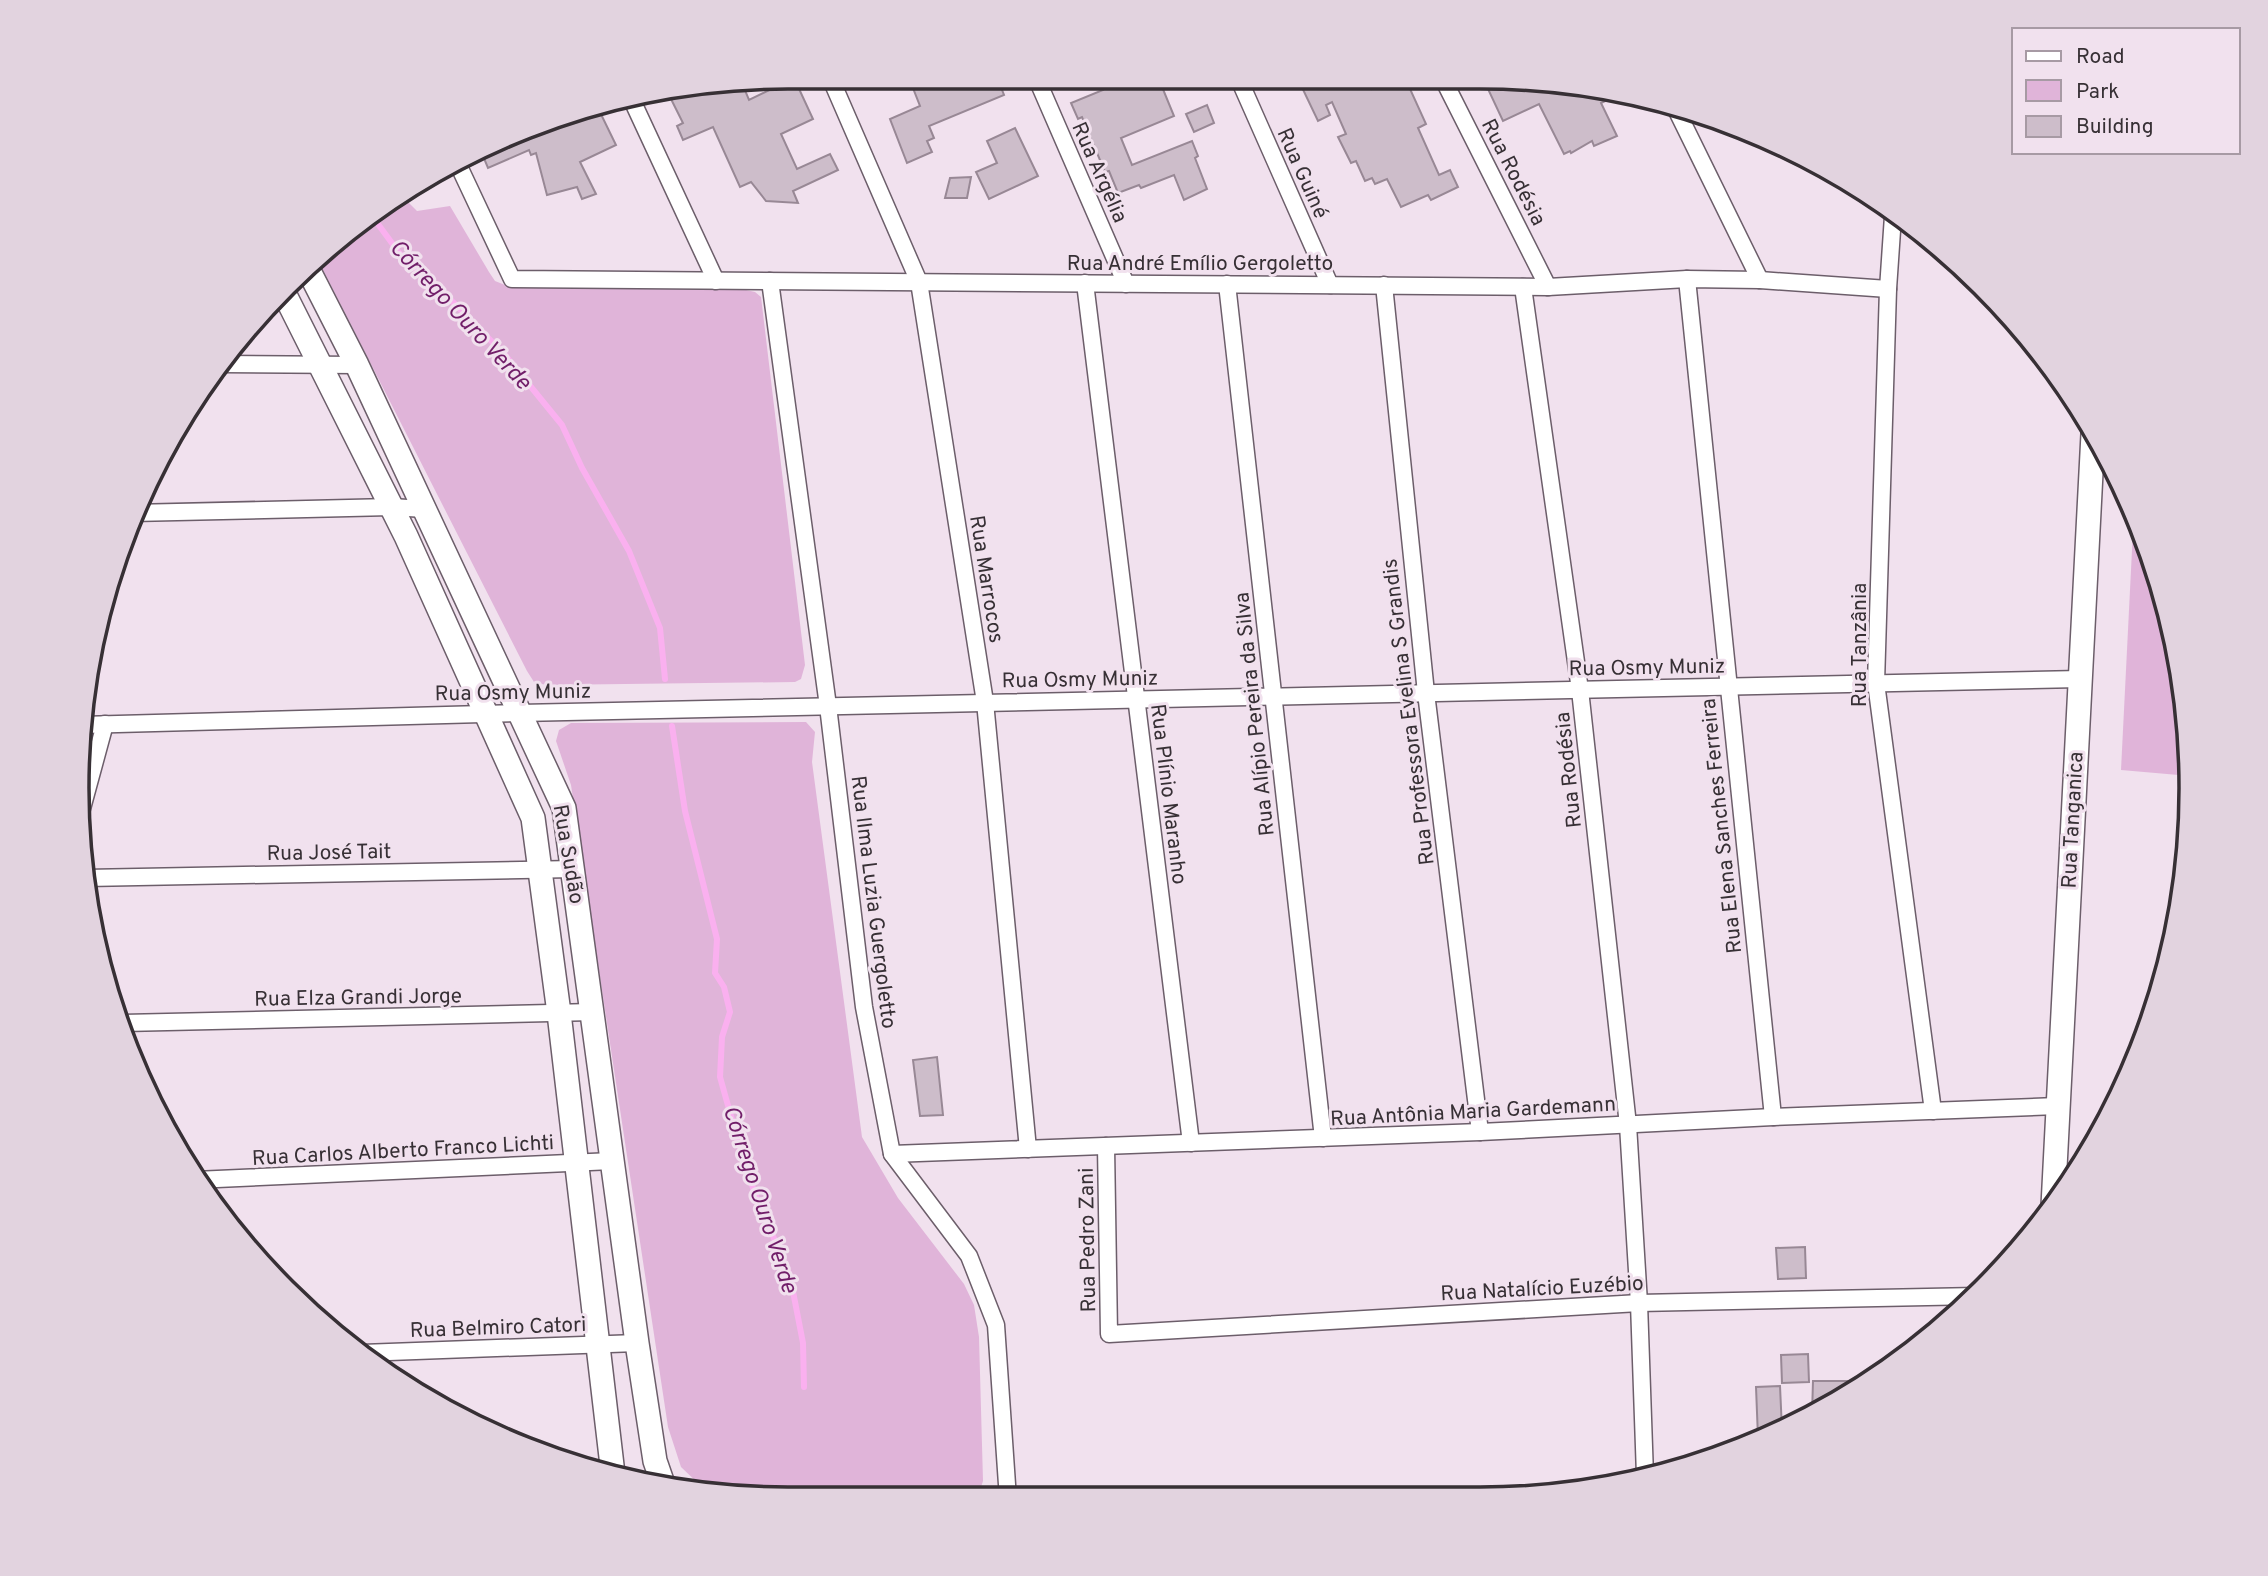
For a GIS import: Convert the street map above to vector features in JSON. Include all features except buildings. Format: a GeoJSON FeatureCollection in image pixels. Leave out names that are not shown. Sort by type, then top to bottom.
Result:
{"type":"FeatureCollection","features":[{"type":"Feature","properties":{"kind":"street","name":"Rua Marrocos"},"geometry":{"type":"LineString","coordinates":[[835,89],[919,282],[985,702],[1028,1149]]}},
{"type":"Feature","properties":{"kind":"street","name":"Rua Argélia"},"geometry":{"type":"LineString","coordinates":[[1040,89],[1126,284]]}},
{"type":"Feature","properties":{"kind":"street","name":"Rua Guiné"},"geometry":{"type":"LineString","coordinates":[[1243,89],[1330,285]]}},
{"type":"Feature","properties":{"kind":"street","name":"Rua Rodésia"},"geometry":{"type":"LineString","coordinates":[[1448,89],[1548,287]]}},
{"type":"Feature","properties":{"kind":"street"},"geometry":{"type":"LineString","coordinates":[[635,107],[716,281]]}},
{"type":"Feature","properties":{"kind":"street"},"geometry":{"type":"LineString","coordinates":[[1681,119],[1760,280]]}},
{"type":"Feature","properties":{"kind":"street","name":"Rua André Emílio Gergoletto"},"geometry":{"type":"LineString","coordinates":[[461,171],[512,279],[1548,287],[1687,279],[1760,280],[1888,289]]}},
{"type":"Feature","properties":{"kind":"street","name":"Rua Tanzânia"},"geometry":{"type":"LineString","coordinates":[[1892,225],[1876,683],[1933,1111]]}},
{"type":"Feature","properties":{"kind":"street","name":"Rua Sudão"},"geometry":{"type":"LineString","coordinates":[[312,277],[358,365],[564,808],[637,1343],[655,1461],[660,1474]]}},
{"type":"Feature","properties":{"kind":"street","name":"Rua Elena Sanches Ferreira"},"geometry":{"type":"LineString","coordinates":[[1687,279],[1773,1117]]}},
{"type":"Feature","properties":{"kind":"street","name":"Rua Ilma Luzia Guergoletto"},"geometry":{"type":"LineString","coordinates":[[770,281],[828,706],[864,1007],[891,1154],[968,1256],[996,1325],[1007,1487]]}},
{"type":"Feature","properties":{"kind":"street","name":"Rua Plínio Maranho"},"geometry":{"type":"LineString","coordinates":[[1085,283],[1191,1143]]}},
{"type":"Feature","properties":{"kind":"street","name":"Rua Alípio Pereira da Silva"},"geometry":{"type":"LineString","coordinates":[[1227,284],[1323,1138]]}},
{"type":"Feature","properties":{"kind":"street","name":"Rua Professora Evelina S Grandis"},"geometry":{"type":"LineString","coordinates":[[1384,285],[1426,693],[1480,1132]]}},
{"type":"Feature","properties":{"kind":"street","name":"Rua Rodésia"},"geometry":{"type":"LineString","coordinates":[[1523,286],[1580,690],[1628,1125],[1639,1303],[1645,1467]]}},
{"type":"Feature","properties":{"kind":"street","name":"Rua Sudão"},"geometry":{"type":"LineString","coordinates":[[288,301],[391,507],[533,818],[559,1013],[612,1464]]}},
{"type":"Feature","properties":{"kind":"street"},"geometry":{"type":"LineString","coordinates":[[234,363],[358,365]]}},
{"type":"Feature","properties":{"kind":"street","name":"Rua Tanganica"},"geometry":{"type":"LineString","coordinates":[[2054,1186],[2092,452]]}},
{"type":"Feature","properties":{"kind":"street"},"geometry":{"type":"LineString","coordinates":[[146,513],[391,507],[425,509]]}},
{"type":"Feature","properties":{"kind":"street","name":"Rua Osmy Muniz"},"geometry":{"type":"LineString","coordinates":[[93,725],[486,713],[2080,679]]}},
{"type":"Feature","properties":{"kind":"street"},"geometry":{"type":"LineString","coordinates":[[89,782],[105,724]]}},
{"type":"Feature","properties":{"kind":"street","name":"Rua José Tait"},"geometry":{"type":"LineString","coordinates":[[95,878],[574,869]]}},
{"type":"Feature","properties":{"kind":"street","name":"Rua Elza Grandi Jorge"},"geometry":{"type":"LineString","coordinates":[[130,1023],[593,1012]]}},
{"type":"Feature","properties":{"kind":"street","name":"Rua Antônia Maria Gardemann"},"geometry":{"type":"LineString","coordinates":[[891,1154],[1480,1132],[2057,1106]]}},
{"type":"Feature","properties":{"kind":"street","name":"Rua Pedro Zani"},"geometry":{"type":"LineString","coordinates":[[1106,1146],[1110,1334]]}},
{"type":"Feature","properties":{"kind":"street","name":"Rua Carlos Alberto Franco Lichti"},"geometry":{"type":"LineString","coordinates":[[209,1179],[612,1161]]}},
{"type":"Feature","properties":{"kind":"street","name":"Rua Natalício Euzébio"},"geometry":{"type":"LineString","coordinates":[[1110,1334],[1639,1303],[1959,1296]]}},
{"type":"Feature","properties":{"kind":"street","name":"Rua Belmiro Catori"},"geometry":{"type":"LineString","coordinates":[[377,1352],[637,1343]]}},
{"type":"Feature","properties":{"kind":"green space"},"geometry":{"type":"Polygon","coordinates":[[[408,202],[417,211],[450,206],[495,281],[505,285],[746,290],[761,297],[805,665],[801,679],[795,682],[546,685],[534,682],[322,268],[408,202]]]}},
{"type":"Feature","properties":{"kind":"green space"},"geometry":{"type":"Polygon","coordinates":[[[2133,538],[2155,607],[2165,652],[2173,697],[2178,775],[2121,770],[2133,538]]]}},
{"type":"Feature","properties":{"kind":"green space"},"geometry":{"type":"Polygon","coordinates":[[[806,722],[815,732],[812,762],[862,1137],[898,1198],[964,1284],[974,1305],[979,1337],[981,1487],[742,1485],[695,1481],[681,1467],[668,1427],[571,785],[556,741],[559,730],[571,723],[806,722]]]}},
{"type":"Feature","properties":{"kind":"waterway","name":"Córrego Ouro Verde"},"geometry":{"type":"LineString","coordinates":[[377,223],[400,254],[505,355],[562,425],[582,468],[629,551],[660,628],[665,679]]}},
{"type":"Feature","properties":{"kind":"waterway","name":"Córrego Ouro Verde"},"geometry":{"type":"LineString","coordinates":[[672,726],[685,811],[717,939],[715,973],[724,987],[730,1012],[722,1037],[720,1077],[755,1194],[790,1276],[803,1343],[804,1387]]}}]}
